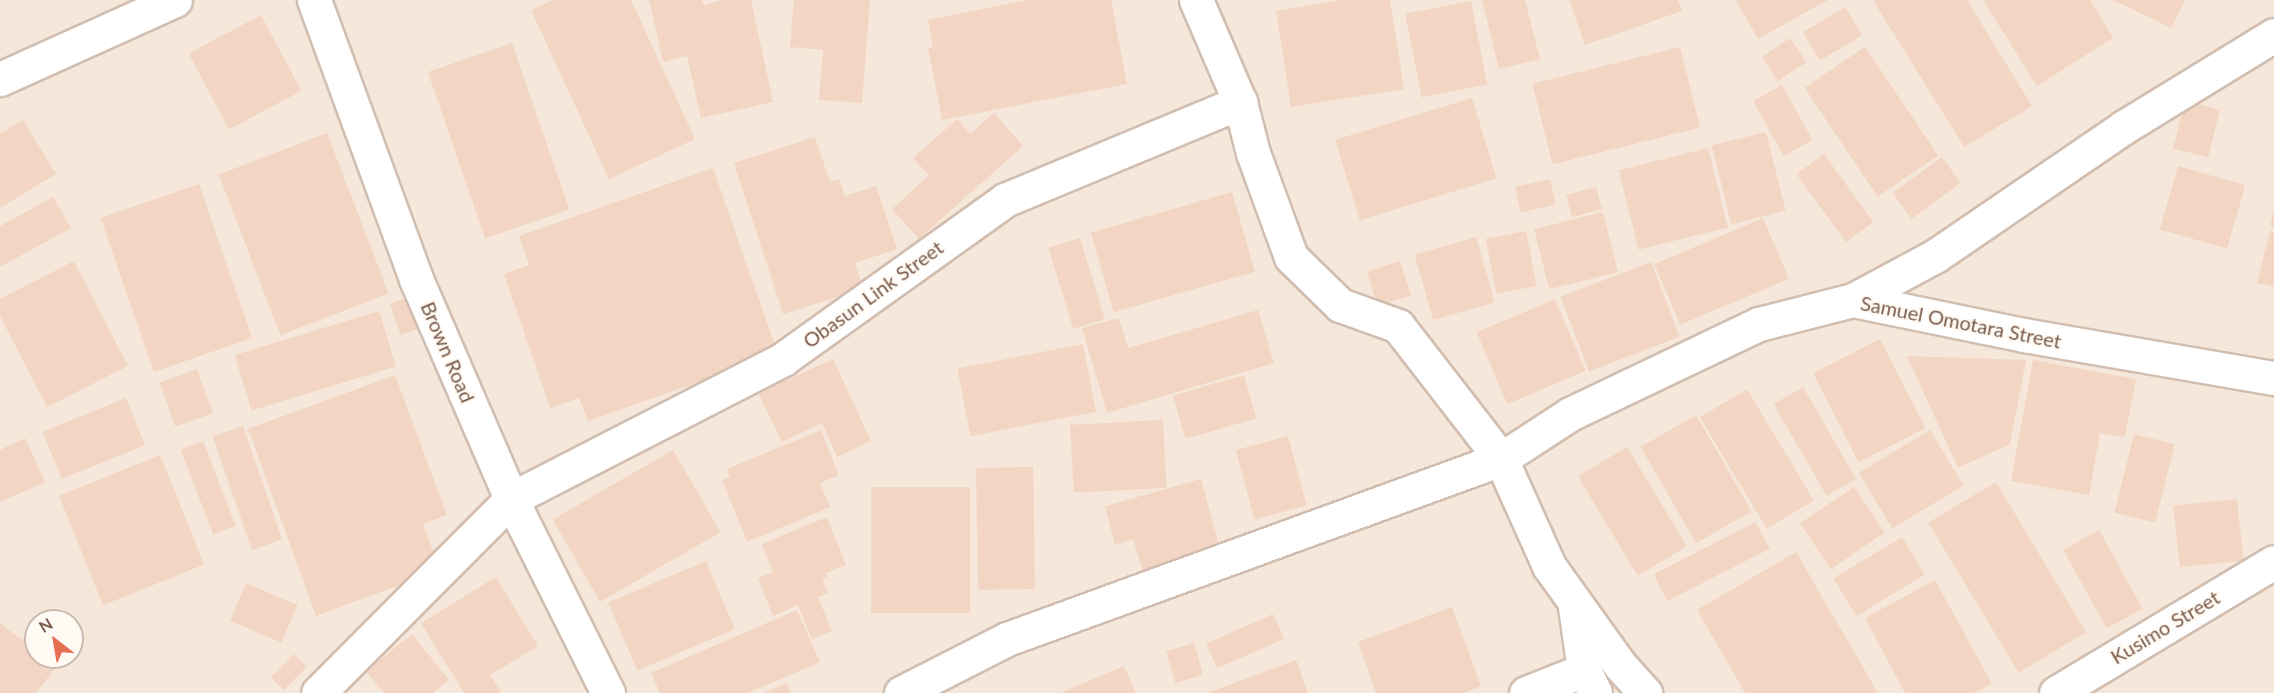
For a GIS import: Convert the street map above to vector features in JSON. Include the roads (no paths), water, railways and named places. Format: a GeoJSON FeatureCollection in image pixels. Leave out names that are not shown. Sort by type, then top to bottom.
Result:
{"type":"FeatureCollection","features":[{"type":"Feature","properties":{"kind":"street"},"geometry":{"type":"LineString","coordinates":[[0,79],[175,0]]}},
{"type":"Feature","properties":{"kind":"street","name":"Brown Road"},"geometry":{"type":"LineString","coordinates":[[314,0],[416,279],[511,499],[608,693]]}},
{"type":"Feature","properties":{"kind":"street"},"geometry":{"type":"LineString","coordinates":[[1196,0],[1240,102],[1254,153],[1291,257],[1340,305],[1398,326],[1501,459],[1549,566],[1620,665],[1645,693]]}},
{"type":"Feature","properties":{"kind":"street"},"geometry":{"type":"LineString","coordinates":[[1853,300],[1935,255],[2124,127],[2274,35]]}},
{"type":"Feature","properties":{"kind":"street","name":"Obasun Link Street"},"geometry":{"type":"LineString","coordinates":[[318,693],[511,499],[783,359],[1005,200],[1240,102]]}},
{"type":"Feature","properties":{"kind":"street","name":"Samuel Omotara Street"},"geometry":{"type":"LineString","coordinates":[[901,693],[1007,639],[1501,459],[1570,414],[1759,324],[1853,300],[2025,335],[2274,378]]}},
{"type":"Feature","properties":{"kind":"street","name":"Kusimo Street"},"geometry":{"type":"LineString","coordinates":[[2056,693],[2274,562]]}},
{"type":"Feature","properties":{"kind":"street"},"geometry":{"type":"LineString","coordinates":[[1526,693],[1589,682],[1575,602]]}}]}
